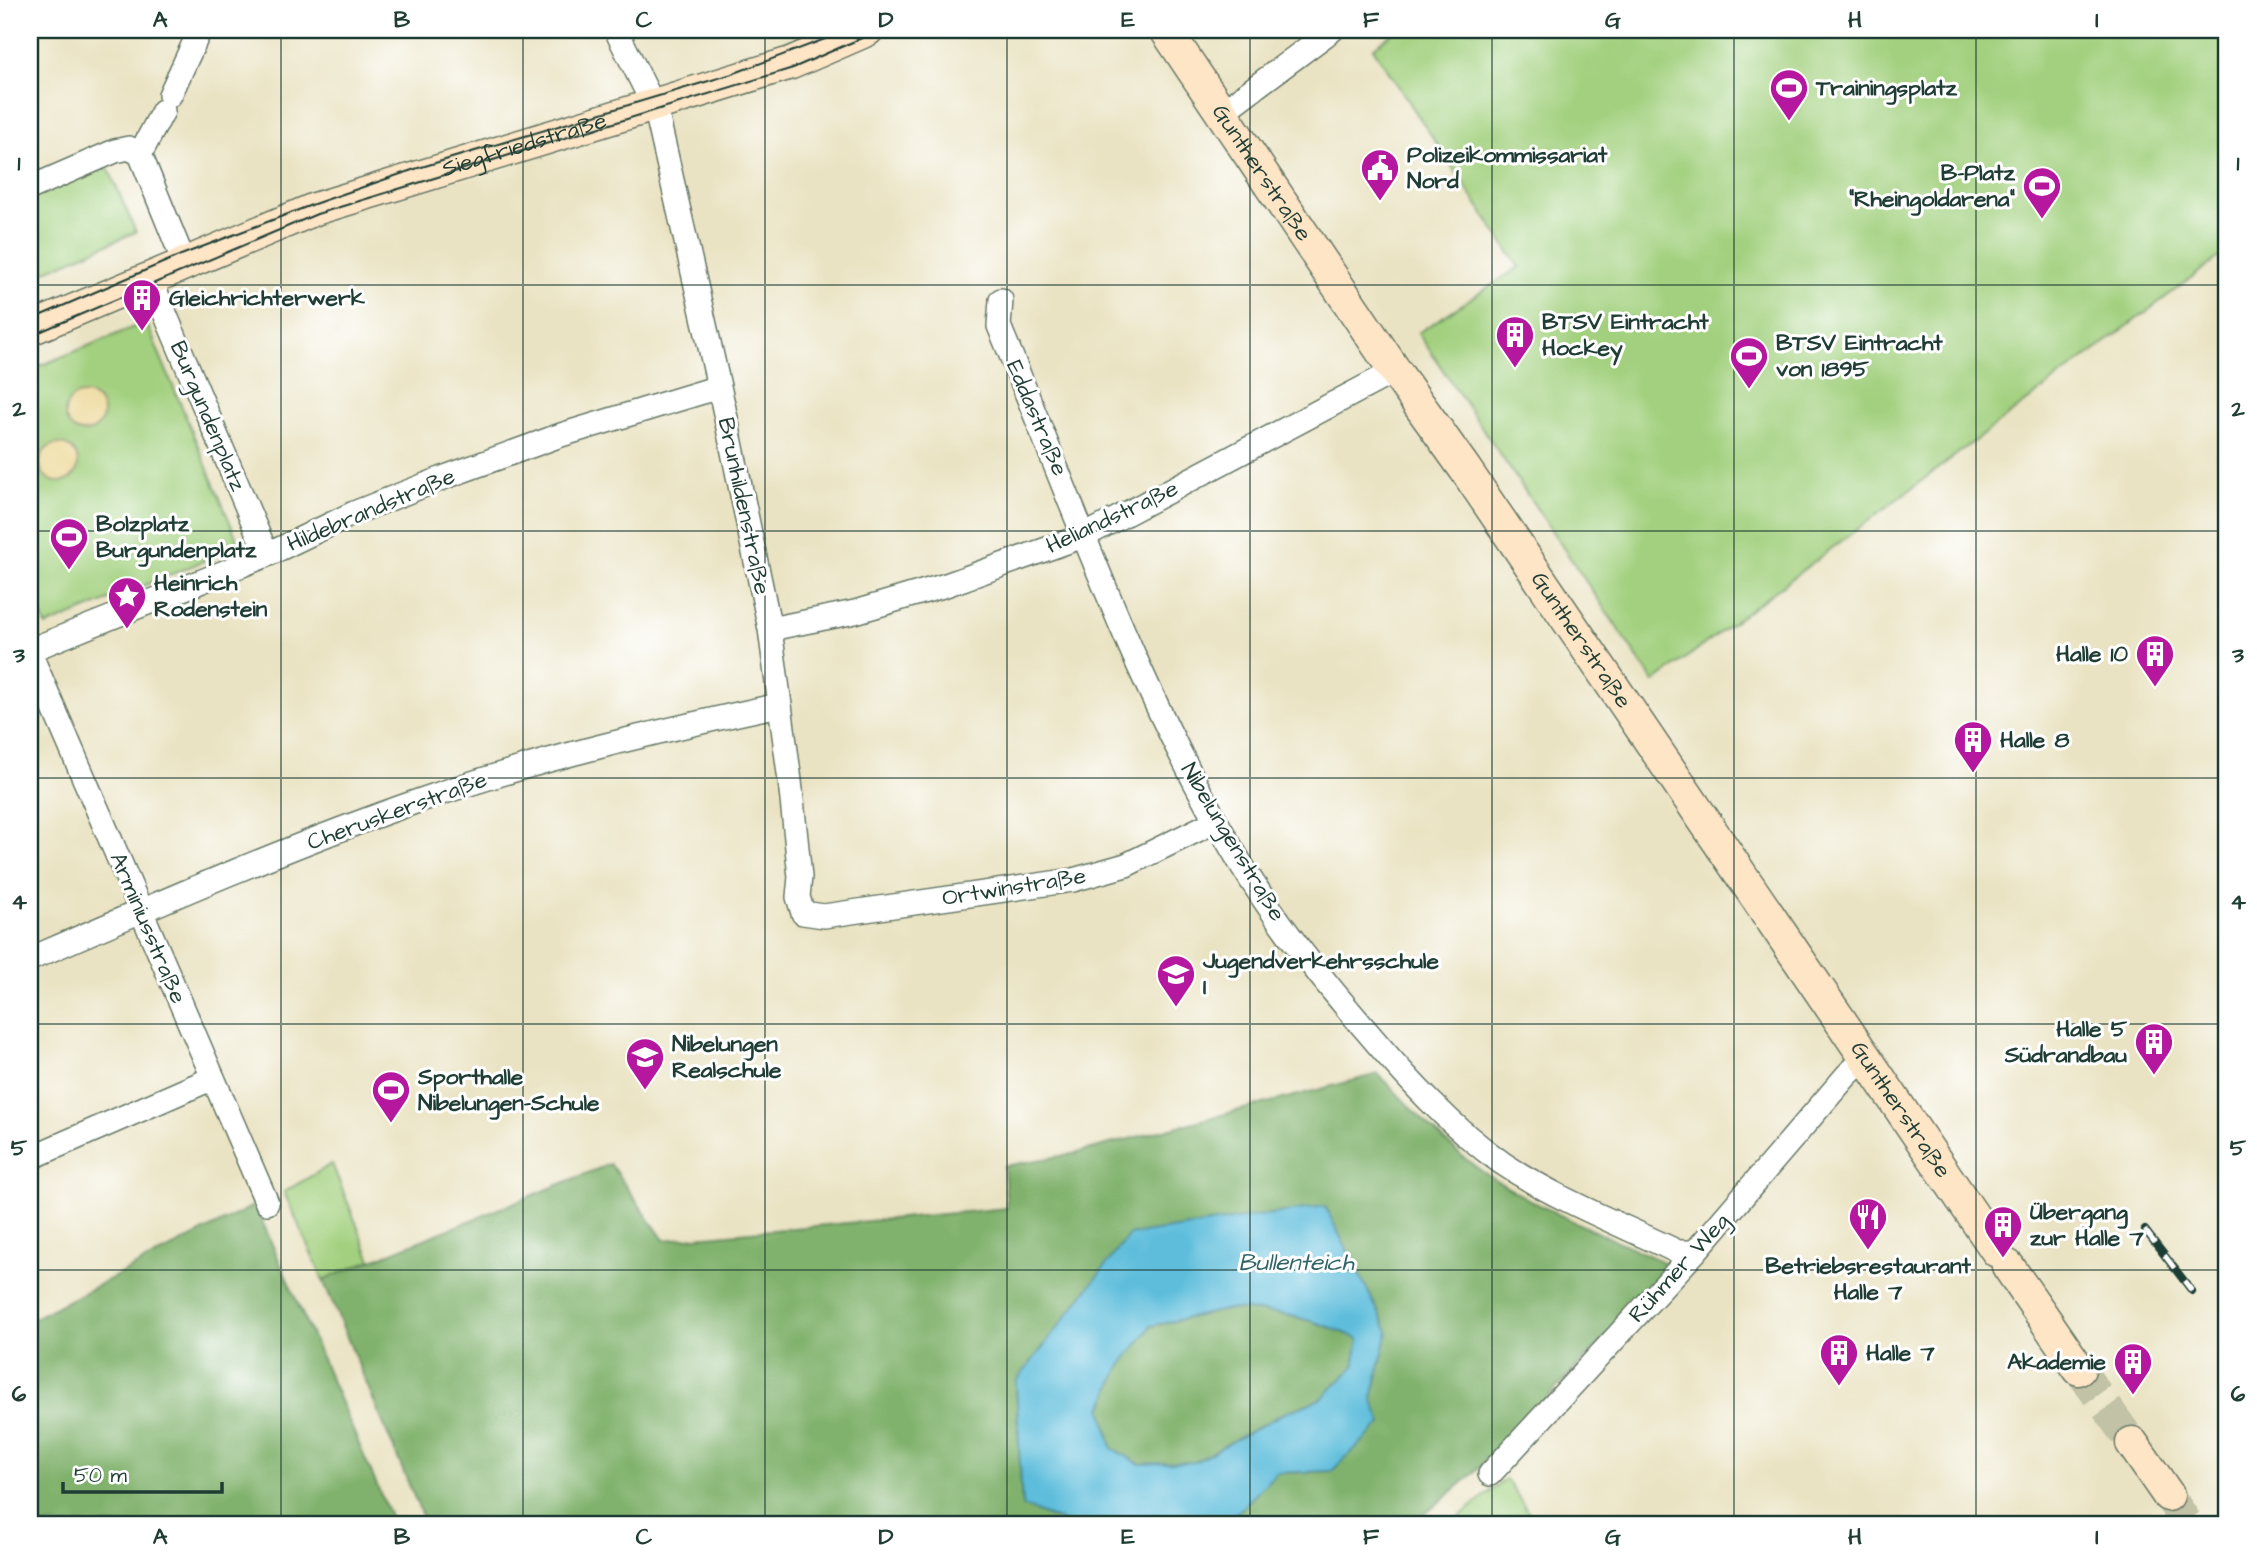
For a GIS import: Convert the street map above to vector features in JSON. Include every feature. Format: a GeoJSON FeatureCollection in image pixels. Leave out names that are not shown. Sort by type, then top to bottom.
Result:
{"type":"FeatureCollection","features":[{"type":"Feature","properties":{"kind":"street"},"geometry":{"type":"LineString","coordinates":[[140,155],[200,30]]}},
{"type":"Feature","properties":{"kind":"street","name":"Brunhildenstraße"},"geometry":{"type":"LineString","coordinates":[[616,30],[654,104],[719,387],[770,629],[800,877],[798,897],[803,913]]}},
{"type":"Feature","properties":{"kind":"street","name":"Siegfriedstraße"},"geometry":{"type":"LineString","coordinates":[[30,329],[315,209],[791,62],[867,30]]}},
{"type":"Feature","properties":{"kind":"street","name":"Guntherstraße"},"geometry":{"type":"LineString","coordinates":[[1166,30],[1395,371],[1465,469],[2079,1369]]}},
{"type":"Feature","properties":{"kind":"street"},"geometry":{"type":"LineString","coordinates":[[1222,112],[1332,30]]}},
{"type":"Feature","properties":{"kind":"street"},"geometry":{"type":"LineString","coordinates":[[30,188],[115,151],[129,148],[140,155],[184,262]]}},
{"type":"Feature","properties":{"kind":"street","name":"Burgundenplatz"},"geometry":{"type":"LineString","coordinates":[[150,278],[267,555]]}},
{"type":"Feature","properties":{"kind":"street","name":"Eddastraße"},"geometry":{"type":"LineString","coordinates":[[1001,300],[999,326],[1086,536]]}},
{"type":"Feature","properties":{"kind":"street","name":"Heliandstraße"},"geometry":{"type":"LineString","coordinates":[[770,629],[855,612],[935,588],[1086,536],[1395,371]]}},
{"type":"Feature","properties":{"kind":"street","name":"Hildebrandstraße"},"geometry":{"type":"LineString","coordinates":[[30,651],[267,555],[354,513],[448,476],[561,435],[719,387]]}},
{"type":"Feature","properties":{"kind":"street","name":"Nibelungenstraße"},"geometry":{"type":"LineString","coordinates":[[1086,536],[1173,737],[1216,821],[1270,909],[1303,954],[1390,1059],[1443,1114],[1504,1164],[1540,1185],[1678,1252],[1695,1252]]}},
{"type":"Feature","properties":{"kind":"street","name":"Arminiusstraße"},"geometry":{"type":"LineString","coordinates":[[30,651],[267,1203]]}},
{"type":"Feature","properties":{"kind":"street","name":"Cheruskerstraße"},"geometry":{"type":"LineString","coordinates":[[30,959],[346,827],[446,792],[591,747],[779,705]]}},
{"type":"Feature","properties":{"kind":"street","name":"Ortwinstraße"},"geometry":{"type":"LineString","coordinates":[[803,913],[815,917],[1073,880],[1126,865],[1216,821]]}},
{"type":"Feature","properties":{"kind":"street","name":"Rühmer Weg"},"geometry":{"type":"LineString","coordinates":[[1490,1474],[1695,1252],[1846,1075],[1865,1058]]}},
{"type":"Feature","properties":{"kind":"street"},"geometry":{"type":"LineString","coordinates":[[30,1158],[213,1078]]}},
{"type":"Feature","properties":{"kind":"street"},"geometry":{"type":"LineString","coordinates":[[2132,1443],[2168,1495]]}},
{"type":"Feature","properties":{"kind":"green space","name":"BTSV Eintracht von 1895"},"geometry":{"type":"Polygon","coordinates":[[[1397,30],[2227,30],[2227,251],[1654,682],[1418,333],[1519,267],[1373,48],[1397,30]]]}},
{"type":"Feature","properties":{"kind":"green space"},"geometry":{"type":"Polygon","coordinates":[[[106,163],[136,232],[30,278],[30,196],[106,163]]]}},
{"type":"Feature","properties":{"kind":"green space"},"geometry":{"type":"Polygon","coordinates":[[[146,322],[240,546],[46,626],[30,586],[30,370],[146,322]]]}},
{"type":"Feature","properties":{"kind":"green space"},"geometry":{"type":"Polygon","coordinates":[[[1378,1074],[1441,1138],[1483,1172],[1552,1211],[1674,1267],[1474,1473],[1412,1525],[1204,1525],[1237,1513],[1276,1473],[1332,1471],[1372,1398],[1388,1331],[1325,1207],[1129,1236],[1016,1382],[1022,1506],[1071,1525],[426,1525],[323,1280],[610,1164],[664,1240],[1007,1208],[1004,1166],[1072,1154],[1378,1074]]]}},
{"type":"Feature","properties":{"kind":"green space"},"geometry":{"type":"Polygon","coordinates":[[[332,1164],[371,1260],[323,1280],[284,1192],[332,1164]]]}},
{"type":"Feature","properties":{"kind":"green space"},"geometry":{"type":"Polygon","coordinates":[[[255,1205],[394,1525],[30,1525],[30,1320],[255,1205]]]}},
{"type":"Feature","properties":{"kind":"green space"},"geometry":{"type":"Polygon","coordinates":[[[1229,1309],[1296,1317],[1360,1339],[1354,1367],[1321,1399],[1282,1414],[1195,1462],[1140,1464],[1111,1448],[1102,1409],[1119,1368],[1151,1326],[1229,1309]]]}},
{"type":"Feature","properties":{"kind":"green space"},"geometry":{"type":"Polygon","coordinates":[[[1506,1479],[1537,1525],[1449,1525],[1506,1479]]]}},
{"type":"Feature","properties":{"kind":"sand"},"geometry":{"type":"Polygon","coordinates":[[[84,394],[98,399],[103,413],[98,427],[84,432],[70,427],[65,413],[70,399],[84,394]]]}},
{"type":"Feature","properties":{"kind":"sand"},"geometry":{"type":"Polygon","coordinates":[[[59,444],[72,450],[78,463],[72,476],[59,482],[46,476],[40,463],[46,450],[59,444]]]}},
{"type":"Feature","properties":{"kind":"water","name":"Bullenteich"},"geometry":{"type":"Polygon","coordinates":[[[1325,1206],[1388,1331],[1372,1398],[1382,1423],[1332,1471],[1276,1473],[1237,1513],[1204,1525],[1071,1525],[1022,1506],[1016,1382],[1129,1235],[1325,1206]],[[1229,1309],[1151,1326],[1119,1368],[1102,1408],[1112,1448],[1140,1464],[1195,1462],[1282,1414],[1321,1399],[1354,1367],[1359,1339],[1310,1321],[1229,1309]]]}},
{"type":"Feature","properties":{"kind":"tunnel"},"geometry":{"type":"LineString","coordinates":[[2079,1369],[2132,1443]]}},
{"type":"Feature","properties":{"kind":"tunnel"},"geometry":{"type":"LineString","coordinates":[[2168,1495],[2188,1525]]}},
{"type":"Feature","properties":{"kind":"tram line"},"geometry":{"type":"LineString","coordinates":[[30,320],[181,255],[314,204],[415,169],[732,74],[849,30]]}},
{"type":"Feature","properties":{"kind":"tram line"},"geometry":{"type":"LineString","coordinates":[[30,336],[317,214],[793,68],[880,30]]}},
{"type":"Feature","properties":{"kind":"railway"},"geometry":{"type":"LineString","coordinates":[[2145,1230],[2192,1291]]}},
{"type":"Feature","properties":{"kind":"place","name":"Trainingsplatz"},"geometry":{"type":"Point","coordinates":[1789,122]}},
{"type":"Feature","properties":{"kind":"place","name":"Polizeikommissariat Nord"},"geometry":{"type":"Point","coordinates":[1380,202]}},
{"type":"Feature","properties":{"kind":"place","name":"B-Platz \"Rheingoldarena\""},"geometry":{"type":"Point","coordinates":[2042,220]}},
{"type":"Feature","properties":{"kind":"place","name":"Gleichrichterwerk"},"geometry":{"type":"Point","coordinates":[142,332]}},
{"type":"Feature","properties":{"kind":"place","name":"BTSV Eintracht Hockey"},"geometry":{"type":"Point","coordinates":[1515,369]}},
{"type":"Feature","properties":{"kind":"place","name":"BTSV Eintracht von 1895"},"geometry":{"type":"Point","coordinates":[1749,390]}},
{"type":"Feature","properties":{"kind":"place","name":"Bolzplatz Burgundenplatz"},"geometry":{"type":"Point","coordinates":[69,571]}},
{"type":"Feature","properties":{"kind":"place","name":"Heinrich Rodenstein"},"geometry":{"type":"Point","coordinates":[127,630]}},
{"type":"Feature","properties":{"kind":"place","name":"Halle 10"},"geometry":{"type":"Point","coordinates":[2155,688]}},
{"type":"Feature","properties":{"kind":"place","name":"Halle 8"},"geometry":{"type":"Point","coordinates":[1973,774]}},
{"type":"Feature","properties":{"kind":"place","name":"Jugendverkehrsschule I"},"geometry":{"type":"Point","coordinates":[1176,1008]}},
{"type":"Feature","properties":{"kind":"place","name":"Halle 5 Südrandbau"},"geometry":{"type":"Point","coordinates":[2154,1076]}},
{"type":"Feature","properties":{"kind":"place","name":"Nibelungen Realschule"},"geometry":{"type":"Point","coordinates":[645,1091]}},
{"type":"Feature","properties":{"kind":"place","name":"Sporthalle Nibelungen-Schule"},"geometry":{"type":"Point","coordinates":[391,1124]}},
{"type":"Feature","properties":{"kind":"place","name":"Betriebsrestaurant Halle 7"},"geometry":{"type":"Point","coordinates":[1868,1251]}},
{"type":"Feature","properties":{"kind":"place","name":"Übergang zur Halle 7"},"geometry":{"type":"Point","coordinates":[2003,1259]}},
{"type":"Feature","properties":{"kind":"place","name":"Halle 7"},"geometry":{"type":"Point","coordinates":[1839,1387]}},
{"type":"Feature","properties":{"kind":"place","name":"Akademie"},"geometry":{"type":"Point","coordinates":[2133,1396]}}]}
